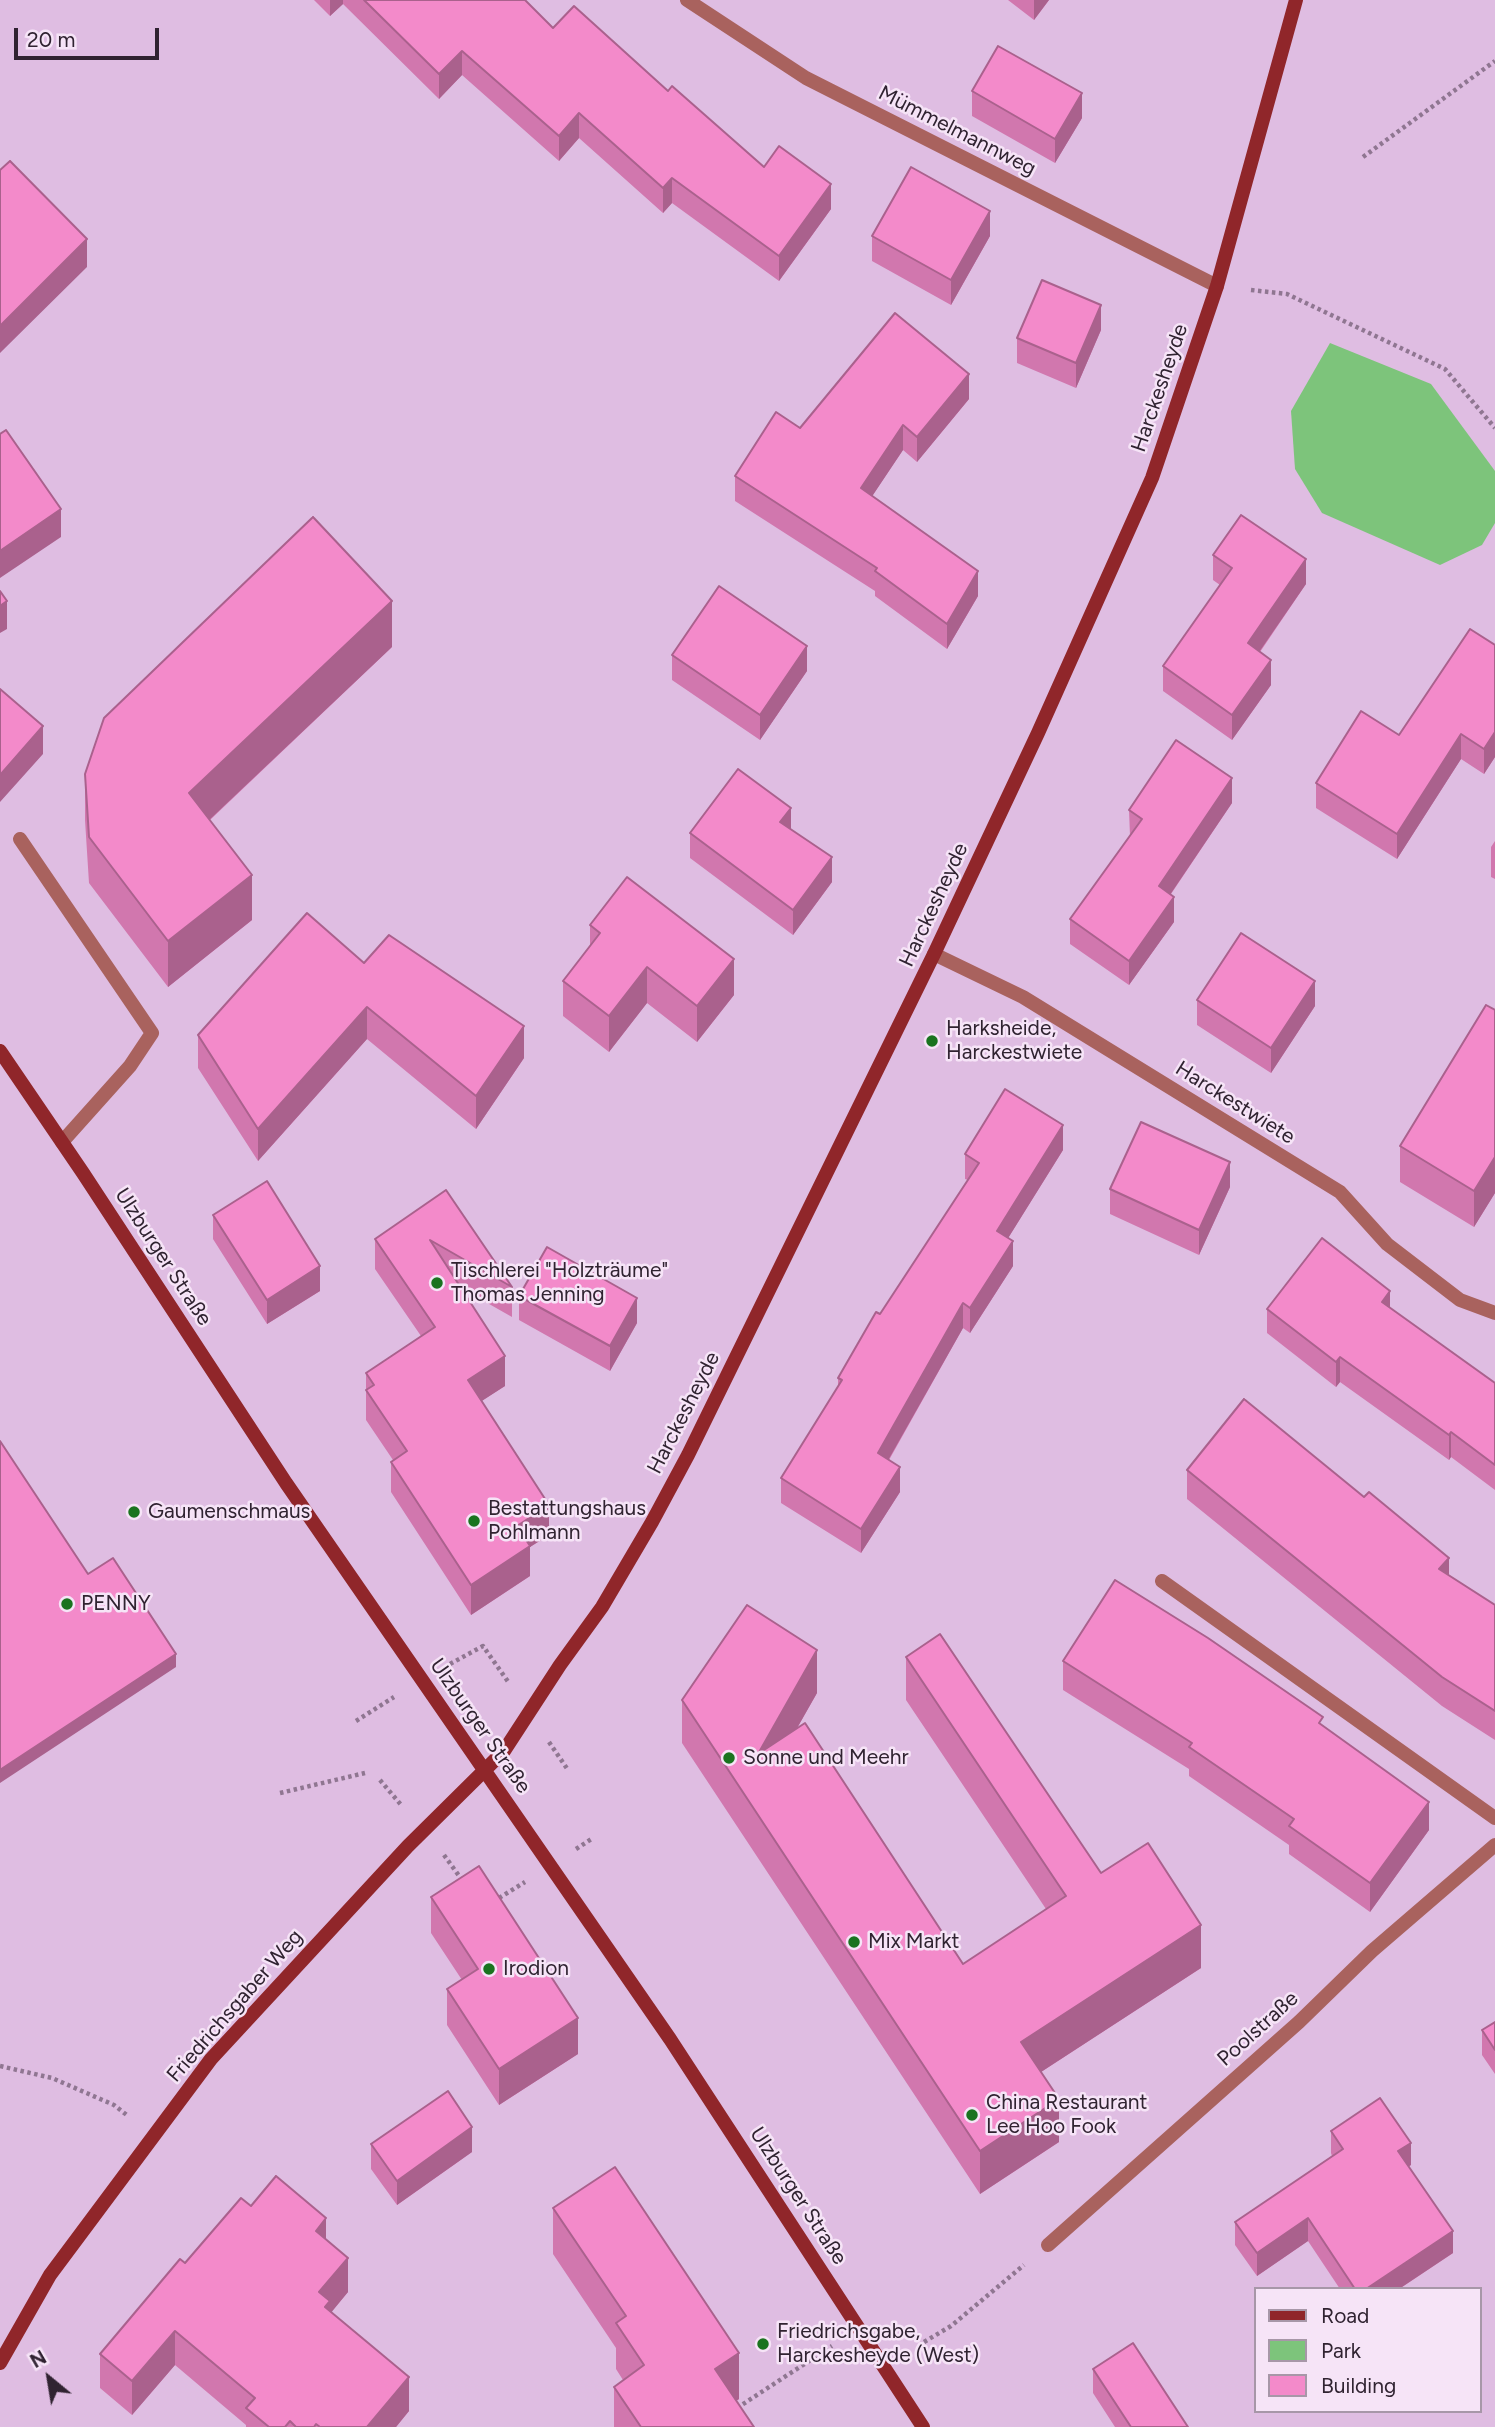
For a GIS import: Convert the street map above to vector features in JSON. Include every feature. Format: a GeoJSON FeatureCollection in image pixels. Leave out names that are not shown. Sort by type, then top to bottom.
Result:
{"type":"FeatureCollection","features":[{"type":"Feature","properties":{"kind":"main road","name":"Harckesheyde"},"geometry":{"type":"LineString","coordinates":[[485,1770],[504,1751],[602,1607],[688,1455],[934,954],[1038,733],[1152,478],[1217,286],[1296,0]]}},
{"type":"Feature","properties":{"kind":"main road","name":"Ulzburger Straße"},"geometry":{"type":"LineString","coordinates":[[0,1051],[286,1483],[670,2039],[923,2427]]}},
{"type":"Feature","properties":{"kind":"main road","name":"Friedrichsgaber Weg"},"geometry":{"type":"LineString","coordinates":[[0,2363],[50,2275],[211,2059],[408,1846],[485,1770]]}},
{"type":"Feature","properties":{"kind":"street","name":"Mümmelmannweg"},"geometry":{"type":"LineString","coordinates":[[687,0],[806,78],[1217,286]]}},
{"type":"Feature","properties":{"kind":"street"},"geometry":{"type":"LineString","coordinates":[[20,839],[152,1033],[130,1066],[62,1142]]}},
{"type":"Feature","properties":{"kind":"street","name":"Harckestwiete"},"geometry":{"type":"LineString","coordinates":[[934,954],[1023,997],[1340,1192],[1387,1244],[1460,1300],[1495,1313]]}},
{"type":"Feature","properties":{"kind":"street"},"geometry":{"type":"LineString","coordinates":[[1162,1581],[1495,1818]]}},
{"type":"Feature","properties":{"kind":"street","name":"Poolstraße"},"geometry":{"type":"LineString","coordinates":[[1048,2245],[1298,2022],[1372,1951],[1495,1845]]}},
{"type":"Feature","properties":{"kind":"path"},"geometry":{"type":"LineString","coordinates":[[1363,157],[1495,61]]}},
{"type":"Feature","properties":{"kind":"path"},"geometry":{"type":"LineString","coordinates":[[1287,293],[1445,369],[1495,428]]}},
{"type":"Feature","properties":{"kind":"path"},"geometry":{"type":"LineString","coordinates":[[280,1793],[365,1773]]}},
{"type":"Feature","properties":{"kind":"path"},"geometry":{"type":"LineString","coordinates":[[0,2066],[52,2078],[114,2105],[153,2137]]}},
{"type":"Feature","properties":{"kind":"path"},"geometry":{"type":"LineString","coordinates":[[924,2342],[951,2326],[1048,2245]]}},
{"type":"Feature","properties":{"kind":"path"},"geometry":{"type":"LineString","coordinates":[[741,2418],[735,2409],[815,2355],[860,2330]]}},
{"type":"Feature","properties":{"kind":"green space"},"geometry":{"type":"Polygon","coordinates":[[[1330,343],[1431,384],[1495,471],[1495,523],[1482,545],[1440,565],[1322,513],[1295,469],[1291,411],[1330,343]]]}},
{"type":"Feature","properties":{"kind":"building"},"geometry":{"type":"Polygon","coordinates":[[[364,0],[525,0],[553,28],[574,6],[668,91],[672,86],[764,167],[779,146],[831,184],[779,256],[672,178],[663,188],[579,113],[559,136],[462,51],[439,74],[364,0]]]}},
{"type":"Feature","properties":{"kind":"building"},"geometry":{"type":"Polygon","coordinates":[[[998,46],[1082,93],[1055,139],[972,91],[998,46]]]}},
{"type":"Feature","properties":{"kind":"building"},"geometry":{"type":"Polygon","coordinates":[[[10,161],[87,239],[0,326],[0,170],[10,161]]]}},
{"type":"Feature","properties":{"kind":"building"},"geometry":{"type":"Polygon","coordinates":[[[911,167],[990,211],[951,280],[872,236],[911,167]]]}},
{"type":"Feature","properties":{"kind":"building"},"geometry":{"type":"Polygon","coordinates":[[[1042,280],[1101,305],[1076,363],[1017,338],[1042,280]]]}},
{"type":"Feature","properties":{"kind":"building"},"geometry":{"type":"Polygon","coordinates":[[[895,313],[969,374],[917,437],[903,425],[861,488],[978,571],[947,624],[875,571],[877,568],[735,476],[776,412],[800,428],[895,313]]]}},
{"type":"Feature","properties":{"kind":"building"},"geometry":{"type":"Polygon","coordinates":[[[6,430],[61,509],[0,551],[0,434],[6,430]]]}},
{"type":"Feature","properties":{"kind":"building"},"geometry":{"type":"Polygon","coordinates":[[[1241,515],[1306,559],[1248,643],[1271,660],[1232,715],[1163,666],[1232,568],[1213,555],[1241,515]]]}},
{"type":"Feature","properties":{"kind":"building"},"geometry":{"type":"Polygon","coordinates":[[[313,517],[392,601],[189,793],[252,875],[168,941],[89,837],[85,774],[104,718],[313,517]]]}},
{"type":"Feature","properties":{"kind":"building"},"geometry":{"type":"Polygon","coordinates":[[[719,586],[807,646],[760,715],[672,655],[719,586]]]}},
{"type":"Feature","properties":{"kind":"building"},"geometry":{"type":"Polygon","coordinates":[[[0,591],[7,601],[0,606],[0,591]]]}},
{"type":"Feature","properties":{"kind":"building"},"geometry":{"type":"Polygon","coordinates":[[[1470,629],[1495,645],[1495,732],[1484,749],[1461,734],[1397,834],[1316,783],[1361,711],[1399,735],[1470,629]]]}},
{"type":"Feature","properties":{"kind":"building"},"geometry":{"type":"Polygon","coordinates":[[[0,689],[43,726],[0,775],[0,689]]]}},
{"type":"Feature","properties":{"kind":"building"},"geometry":{"type":"Polygon","coordinates":[[[1176,740],[1232,778],[1159,886],[1174,897],[1129,961],[1070,919],[1142,819],[1129,810],[1176,740]]]}},
{"type":"Feature","properties":{"kind":"building"},"geometry":{"type":"Polygon","coordinates":[[[738,769],[791,808],[780,822],[832,857],[793,910],[690,833],[738,769]]]}},
{"type":"Feature","properties":{"kind":"building"},"geometry":{"type":"Polygon","coordinates":[[[627,877],[734,959],[697,1006],[647,967],[609,1016],[563,981],[600,933],[590,925],[627,877]]]}},
{"type":"Feature","properties":{"kind":"building"},"geometry":{"type":"Polygon","coordinates":[[[307,913],[364,963],[389,935],[524,1026],[476,1096],[367,1007],[258,1129],[198,1035],[307,913]]]}},
{"type":"Feature","properties":{"kind":"building"},"geometry":{"type":"Polygon","coordinates":[[[1241,933],[1315,981],[1271,1048],[1197,1000],[1241,933]]]}},
{"type":"Feature","properties":{"kind":"building"},"geometry":{"type":"Polygon","coordinates":[[[1486,1005],[1495,1010],[1495,1157],[1474,1191],[1400,1146],[1486,1005]]]}},
{"type":"Feature","properties":{"kind":"building"},"geometry":{"type":"Polygon","coordinates":[[[1005,1089],[1063,1125],[997,1231],[1013,1241],[970,1308],[963,1303],[878,1453],[900,1467],[861,1529],[781,1478],[842,1380],[838,1378],[876,1312],[880,1314],[979,1163],[965,1154],[1005,1089]]]}},
{"type":"Feature","properties":{"kind":"building"},"geometry":{"type":"Polygon","coordinates":[[[1141,1122],[1230,1162],[1199,1230],[1110,1189],[1141,1122]]]}},
{"type":"Feature","properties":{"kind":"building"},"geometry":{"type":"Polygon","coordinates":[[[267,1181],[320,1266],[267,1300],[213,1215],[267,1181]]]}},
{"type":"Feature","properties":{"kind":"building"},"geometry":{"type":"Polygon","coordinates":[[[446,1190],[512,1287],[430,1240],[505,1356],[468,1380],[549,1505],[517,1526],[530,1546],[471,1585],[391,1462],[407,1451],[366,1390],[374,1385],[366,1373],[435,1327],[375,1239],[446,1190]]]}},
{"type":"Feature","properties":{"kind":"building"},"geometry":{"type":"Polygon","coordinates":[[[1322,1238],[1390,1291],[1382,1302],[1495,1383],[1495,1465],[1340,1357],[1336,1362],[1267,1309],[1322,1238]]]}},
{"type":"Feature","properties":{"kind":"building"},"geometry":{"type":"Polygon","coordinates":[[[547,1247],[637,1298],[610,1346],[519,1296],[547,1247]]]}},
{"type":"Feature","properties":{"kind":"building"},"geometry":{"type":"Polygon","coordinates":[[[1244,1399],[1364,1497],[1369,1492],[1449,1558],[1439,1569],[1495,1605],[1495,1711],[1442,1677],[1187,1470],[1244,1399]]]}},
{"type":"Feature","properties":{"kind":"building","name":"PENNY"},"geometry":{"type":"Polygon","coordinates":[[[0,1441],[88,1574],[113,1558],[176,1654],[0,1770],[0,1441]]]}},
{"type":"Feature","properties":{"kind":"building"},"geometry":{"type":"Polygon","coordinates":[[[1115,1580],[1208,1638],[1323,1717],[1319,1723],[1429,1802],[1370,1883],[1289,1826],[1294,1819],[1189,1747],[1192,1743],[1063,1661],[1115,1580]]]}},
{"type":"Feature","properties":{"kind":"building"},"geometry":{"type":"Polygon","coordinates":[[[747,1605],[817,1650],[758,1754],[805,1723],[963,1964],[1066,1896],[906,1657],[940,1634],[1101,1873],[1148,1843],[1201,1925],[1021,2042],[1059,2099],[980,2151],[682,1700],[747,1605]]]}},
{"type":"Feature","properties":{"kind":"building","name":"Irodion"},"geometry":{"type":"Polygon","coordinates":[[[479,1866],[578,2018],[499,2069],[447,1989],[478,1969],[431,1897],[479,1866]]]}},
{"type":"Feature","properties":{"kind":"building"},"geometry":{"type":"Polygon","coordinates":[[[1495,2022],[1495,2050],[1482,2030],[1495,2022]]]}},
{"type":"Feature","properties":{"kind":"building"},"geometry":{"type":"Polygon","coordinates":[[[448,2091],[472,2127],[397,2181],[371,2144],[448,2091]]]}},
{"type":"Feature","properties":{"kind":"building"},"geometry":{"type":"Polygon","coordinates":[[[1380,2098],[1411,2143],[1398,2151],[1453,2231],[1369,2287],[1354,2287],[1308,2218],[1257,2253],[1235,2222],[1343,2149],[1331,2131],[1380,2098]]]}},
{"type":"Feature","properties":{"kind":"building"},"geometry":{"type":"Polygon","coordinates":[[[615,2167],[739,2353],[715,2369],[754,2427],[641,2427],[614,2387],[644,2365],[616,2323],[626,2316],[553,2208],[615,2167]]]}},
{"type":"Feature","properties":{"kind":"building"},"geometry":{"type":"Polygon","coordinates":[[[276,2176],[326,2218],[316,2231],[348,2258],[319,2292],[330,2301],[325,2307],[409,2377],[367,2427],[320,2427],[316,2424],[314,2427],[296,2427],[290,2421],[285,2427],[269,2427],[246,2408],[255,2398],[175,2331],[132,2381],[100,2354],[180,2259],[185,2263],[241,2198],[251,2206],[276,2176]]]}},
{"type":"Feature","properties":{"kind":"building"},"geometry":{"type":"Polygon","coordinates":[[[1133,2343],[1188,2427],[1131,2427],[1093,2369],[1133,2343]]]}},
{"type":"Feature","properties":{"kind":"place","name":"Harksheide, Harckestwiete"},"geometry":{"type":"Point","coordinates":[932,1041]}},
{"type":"Feature","properties":{"kind":"place","name":"Tischlerei \"Holzträume\" Thomas Jenning"},"geometry":{"type":"Point","coordinates":[437,1283]}},
{"type":"Feature","properties":{"kind":"place","name":"Gaumenschmaus"},"geometry":{"type":"Point","coordinates":[134,1512]}},
{"type":"Feature","properties":{"kind":"place","name":"Bestattungshaus Pohlmann"},"geometry":{"type":"Point","coordinates":[474,1521]}},
{"type":"Feature","properties":{"kind":"place","name":"PENNY"},"geometry":{"type":"Point","coordinates":[67,1604]}},
{"type":"Feature","properties":{"kind":"place","name":"Sonne und Meehr"},"geometry":{"type":"Point","coordinates":[729,1758]}},
{"type":"Feature","properties":{"kind":"place","name":"Mix Markt"},"geometry":{"type":"Point","coordinates":[854,1942]}},
{"type":"Feature","properties":{"kind":"place","name":"Irodion"},"geometry":{"type":"Point","coordinates":[489,1969]}},
{"type":"Feature","properties":{"kind":"place","name":"China Restaurant Lee Hoo Fook"},"geometry":{"type":"Point","coordinates":[972,2115]}},
{"type":"Feature","properties":{"kind":"place","name":"Friedrichsgabe, Harckesheyde (West)"},"geometry":{"type":"Point","coordinates":[763,2344]}}]}
